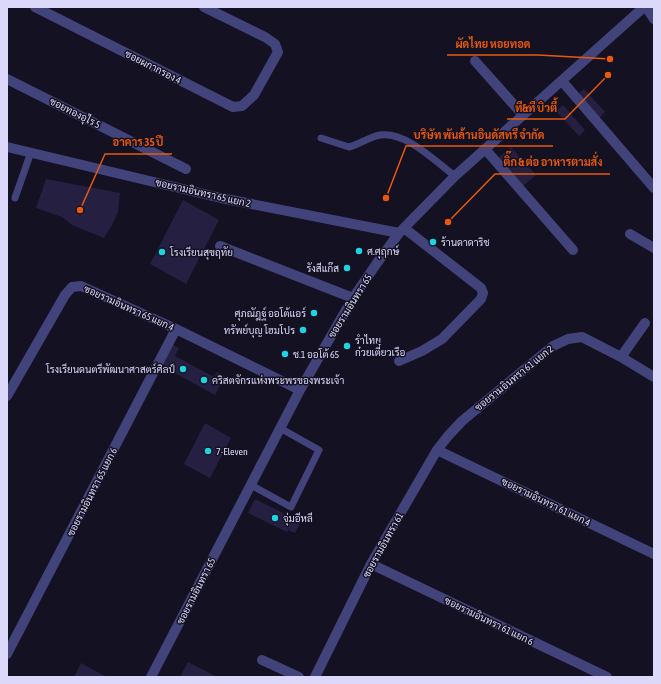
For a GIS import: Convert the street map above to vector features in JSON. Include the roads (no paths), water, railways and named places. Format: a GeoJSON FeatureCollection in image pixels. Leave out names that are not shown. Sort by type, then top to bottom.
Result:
{"type":"FeatureCollection","features":[{"type":"Feature","properties":{"kind":"street","name":"ซอยผกากรอง 4"},"geometry":{"type":"LineString","coordinates":[[35,7],[233,107],[242,106],[254,95],[278,52],[275,44],[204,7]]}},
{"type":"Feature","properties":{"kind":"street"},"geometry":{"type":"LineString","coordinates":[[645,7],[654,19]]}},
{"type":"Feature","properties":{"kind":"street","name":"ซอยรามอินทรา 65"},"geometry":{"type":"LineString","coordinates":[[152,677],[300,390],[353,298],[402,230],[455,176],[645,7]]}},
{"type":"Feature","properties":{"kind":"street"},"geometry":{"type":"LineString","coordinates":[[475,61],[523,115]]}},
{"type":"Feature","properties":{"kind":"street","name":"ซอยทองอุไร 5"},"geometry":{"type":"LineString","coordinates":[[7,79],[186,169]]}},
{"type":"Feature","properties":{"kind":"street"},"geometry":{"type":"LineString","coordinates":[[562,81],[654,188]]}},
{"type":"Feature","properties":{"kind":"street","name":"ซอยรามอินทรา 65 แยก 2"},"geometry":{"type":"LineString","coordinates":[[7,147],[221,198],[402,230]]}},
{"type":"Feature","properties":{"kind":"street"},"geometry":{"type":"LineString","coordinates":[[485,149],[573,250]]}},
{"type":"Feature","properties":{"kind":"street"},"geometry":{"type":"LineString","coordinates":[[398,361],[422,351],[442,340],[481,299],[483,293],[481,288],[402,230]]}},
{"type":"Feature","properties":{"kind":"street"},"geometry":{"type":"LineString","coordinates":[[630,234],[654,248]]}},
{"type":"Feature","properties":{"kind":"street"},"geometry":{"type":"LineString","coordinates":[[220,246],[353,298]]}},
{"type":"Feature","properties":{"kind":"street","name":"ซอยรามอินทรา 65 แยก 4"},"geometry":{"type":"LineString","coordinates":[[7,396],[65,295],[72,287],[81,286],[176,329],[300,390]]}},
{"type":"Feature","properties":{"kind":"street"},"geometry":{"type":"LineString","coordinates":[[621,357],[645,322]]}},
{"type":"Feature","properties":{"kind":"street","name":"ซอยรามอินทรา 65 แยก 6"},"geometry":{"type":"LineString","coordinates":[[7,654],[176,329]]}},
{"type":"Feature","properties":{"kind":"street","name":"ซอยรามอินทรา 61 แยก 2"},"geometry":{"type":"LineString","coordinates":[[462,421],[553,346],[568,339],[582,337],[654,376]]}},
{"type":"Feature","properties":{"kind":"street","name":"ซอยรามอินทรา 61"},"geometry":{"type":"LineString","coordinates":[[315,677],[371,564],[437,450],[462,421]]}},
{"type":"Feature","properties":{"kind":"street","name":"ซอยรามอินทรา 61 แยก 4"},"geometry":{"type":"LineString","coordinates":[[437,450],[654,554]]}},
{"type":"Feature","properties":{"kind":"street","name":"ซอยรามอินทรา 61 แยก 6"},"geometry":{"type":"LineString","coordinates":[[371,564],[607,677]]}},
{"type":"Feature","properties":{"kind":"street"},"geometry":{"type":"LineString","coordinates":[[262,660],[299,677]]}},
{"type":"Feature","properties":{"kind":"lane"},"geometry":{"type":"LineString","coordinates":[[322,138],[349,147],[368,138],[382,135],[401,137],[455,176]]}},
{"type":"Feature","properties":{"kind":"lane"},"geometry":{"type":"LineString","coordinates":[[15,198],[32,152]]}},
{"type":"Feature","properties":{"kind":"lane"},"geometry":{"type":"LineString","coordinates":[[251,485],[291,507],[319,450],[280,428]]}},
{"type":"Feature","properties":{"kind":"place","name":"ผัดไทย หอยทอด"},"geometry":{"type":"Point","coordinates":[610,59]}},
{"type":"Feature","properties":{"kind":"place","name":"ที&ที บิวตี้"},"geometry":{"type":"Point","coordinates":[608,75]}},
{"type":"Feature","properties":{"kind":"place","name":"บริษัท พันล้านอินดัสทรี จำกัด"},"geometry":{"type":"Point","coordinates":[386,198]}},
{"type":"Feature","properties":{"kind":"place","name":"อาคาร 35 ปี"},"geometry":{"type":"Point","coordinates":[80,210]}},
{"type":"Feature","properties":{"kind":"place","name":"ติ๊ก & ต่อ อาหารตามสั่ง"},"geometry":{"type":"Point","coordinates":[448,222]}},
{"type":"Feature","properties":{"kind":"place","name":"ร้านดาดาริช"},"geometry":{"type":"Point","coordinates":[433,242]}},
{"type":"Feature","properties":{"kind":"place","name":"ศ.ศุฤกษ์"},"geometry":{"type":"Point","coordinates":[359,251]}},
{"type":"Feature","properties":{"kind":"place","name":"โรงเรียนสุขฤทัย"},"geometry":{"type":"Point","coordinates":[162,252]}},
{"type":"Feature","properties":{"kind":"place","name":"รังสีแก๊ส"},"geometry":{"type":"Point","coordinates":[347,268]}},
{"type":"Feature","properties":{"kind":"place","name":"ศุภณัฎฐ์ ออโต้แอร์"},"geometry":{"type":"Point","coordinates":[314,313]}},
{"type":"Feature","properties":{"kind":"place","name":"ทรัพย์บุญ โฮมโปร"},"geometry":{"type":"Point","coordinates":[303,330]}},
{"type":"Feature","properties":{"kind":"place","name":"รำไทย ก๋วยเตี๋ยวเรือ"},"geometry":{"type":"Point","coordinates":[347,346]}},
{"type":"Feature","properties":{"kind":"place","name":"ช.1 ออโต้ 65"},"geometry":{"type":"Point","coordinates":[285,354]}},
{"type":"Feature","properties":{"kind":"place","name":"โรงเรียนดนตรีพัฒนาศาสตร์ศิลป์"},"geometry":{"type":"Point","coordinates":[183,369]}},
{"type":"Feature","properties":{"kind":"place","name":"คริสตจักรแห่งพระพรของพระเจ้า"},"geometry":{"type":"Point","coordinates":[204,380]}},
{"type":"Feature","properties":{"kind":"place","name":"7-Eleven"},"geometry":{"type":"Point","coordinates":[208,451]}},
{"type":"Feature","properties":{"kind":"place","name":"จุ่มอีหลี"},"geometry":{"type":"Point","coordinates":[275,518]}}]}
